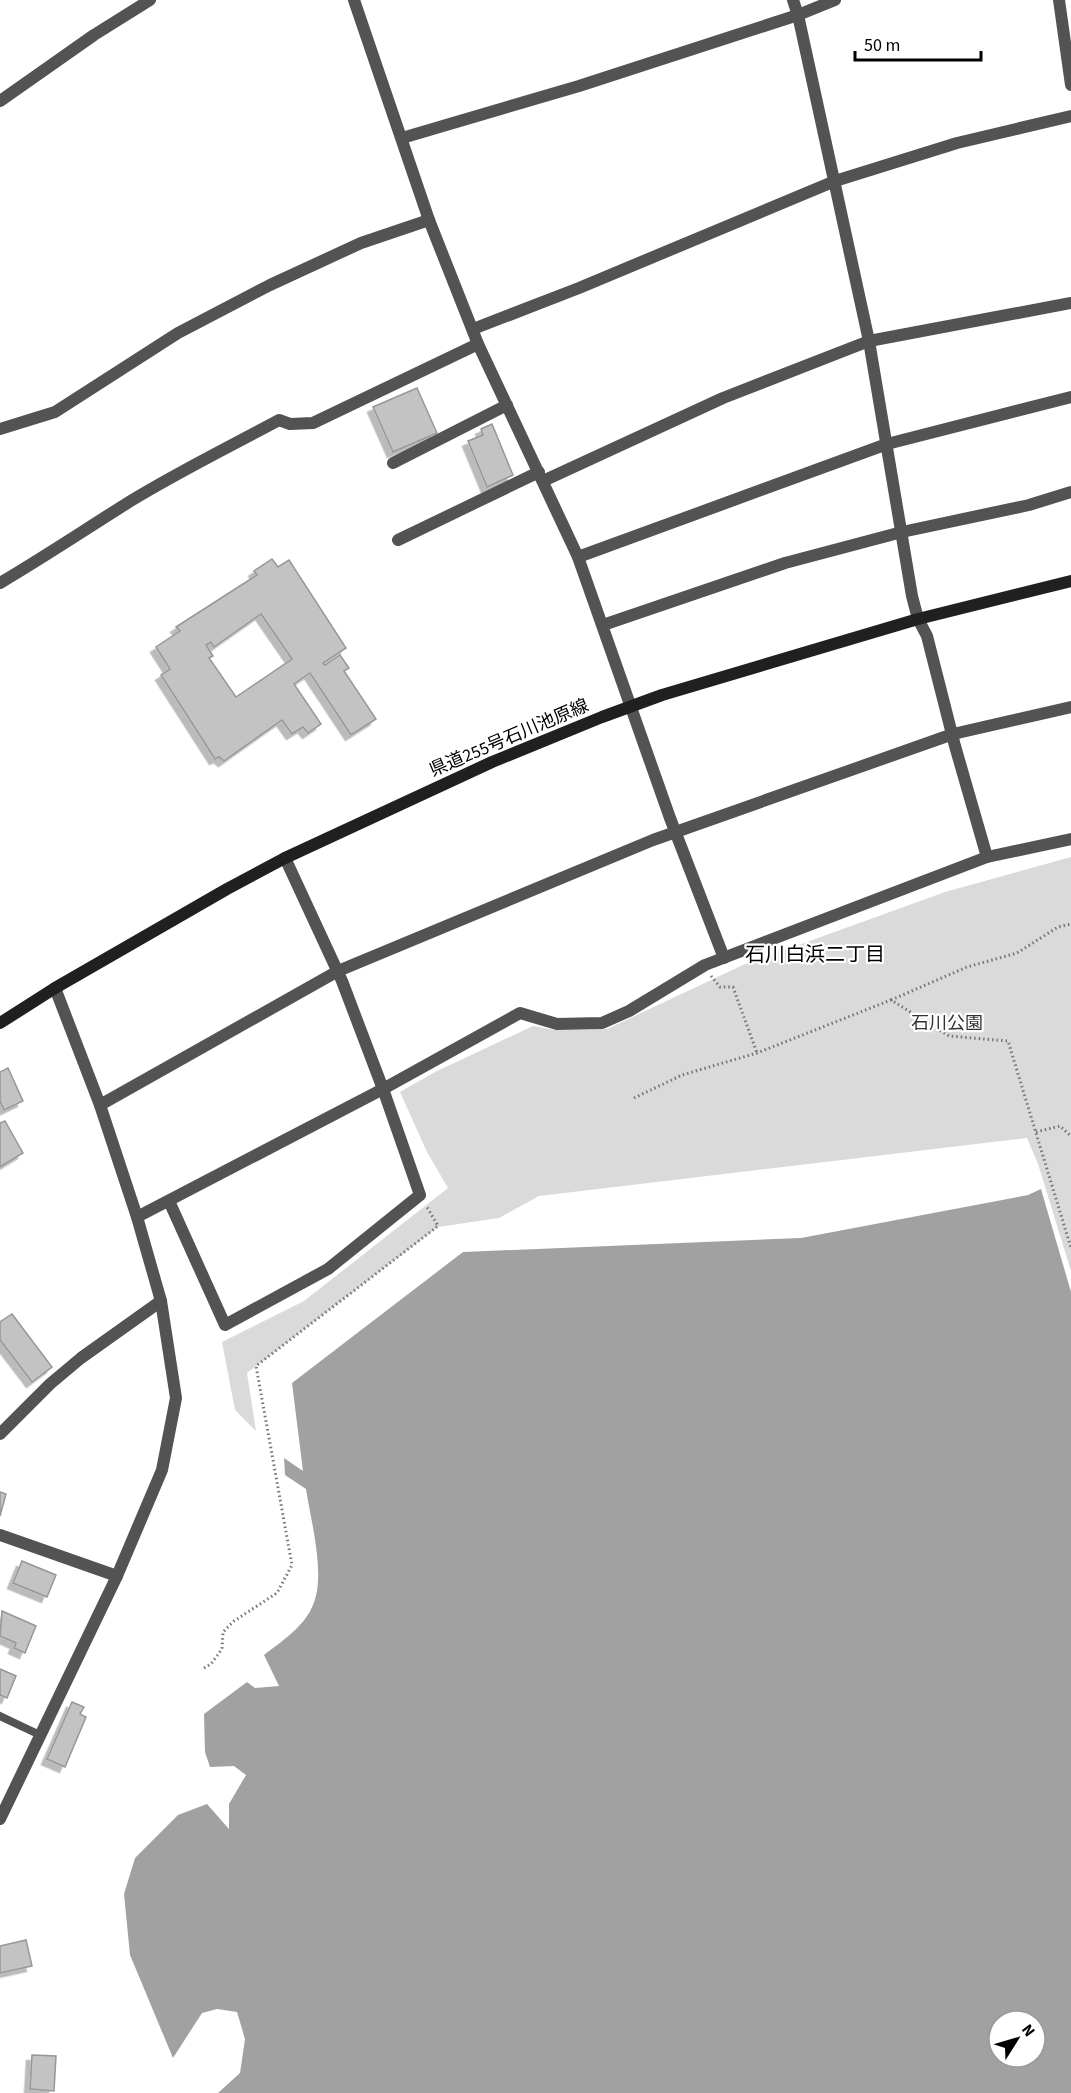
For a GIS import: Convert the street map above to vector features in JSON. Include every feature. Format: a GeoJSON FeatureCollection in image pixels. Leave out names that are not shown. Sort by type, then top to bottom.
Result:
{"type":"FeatureCollection","features":[{"type":"Feature","properties":{"kind":"main road","name":"県道255号石川池原線"},"geometry":{"type":"LineString","coordinates":[[0,1023],[55,988],[285,858],[492,762],[631,706],[918,619],[1071,581]]}},
{"type":"Feature","properties":{"kind":"street"},"geometry":{"type":"LineString","coordinates":[[0,101],[94,34],[150,0]]}},
{"type":"Feature","properties":{"kind":"street"},"geometry":{"type":"LineString","coordinates":[[354,0],[429,220],[478,344],[578,557],[675,831],[724,958]]}},
{"type":"Feature","properties":{"kind":"street"},"geometry":{"type":"LineString","coordinates":[[793,0],[869,341],[912,596],[918,619],[927,636],[987,857]]}},
{"type":"Feature","properties":{"kind":"street"},"geometry":{"type":"LineString","coordinates":[[402,138],[579,86],[798,15],[835,0]]}},
{"type":"Feature","properties":{"kind":"street"},"geometry":{"type":"LineString","coordinates":[[1059,0],[1071,85]]}},
{"type":"Feature","properties":{"kind":"street"},"geometry":{"type":"LineString","coordinates":[[472,329],[579,288],[835,181],[957,143],[1071,116]]}},
{"type":"Feature","properties":{"kind":"street"},"geometry":{"type":"LineString","coordinates":[[0,429],[55,412],[178,333],[270,285],[362,243],[429,220]]}},
{"type":"Feature","properties":{"kind":"street"},"geometry":{"type":"LineString","coordinates":[[398,540],[723,398],[869,341],[1071,303]]}},
{"type":"Feature","properties":{"kind":"street"},"geometry":{"type":"LineString","coordinates":[[0,583],[192,465],[279,420],[290,424],[313,423],[478,344]]}},
{"type":"Feature","properties":{"kind":"street"},"geometry":{"type":"LineString","coordinates":[[578,557],[887,444],[1071,397]]}},
{"type":"Feature","properties":{"kind":"street"},"geometry":{"type":"LineString","coordinates":[[393,463],[507,405]]}},
{"type":"Feature","properties":{"kind":"street"},"geometry":{"type":"LineString","coordinates":[[603,625],[785,562],[902,532],[1029,505],[1071,492]]}},
{"type":"Feature","properties":{"kind":"street"},"geometry":{"type":"LineString","coordinates":[[100,1105],[338,971],[675,831],[953,734],[1071,707]]}},
{"type":"Feature","properties":{"kind":"street"},"geometry":{"type":"LineString","coordinates":[[137,1217],[383,1089],[520,1013],[557,1024],[602,1023],[629,1011],[705,965],[987,857],[1071,839]]}},
{"type":"Feature","properties":{"kind":"street"},"geometry":{"type":"LineString","coordinates":[[170,1201],[225,1325],[328,1269],[420,1195],[338,971],[285,858]]}},
{"type":"Feature","properties":{"kind":"street"},"geometry":{"type":"LineString","coordinates":[[0,1819],[117,1576],[162,1470],[176,1398],[161,1300],[137,1217],[100,1105],[55,988]]}},
{"type":"Feature","properties":{"kind":"street"},"geometry":{"type":"LineString","coordinates":[[0,1434],[50,1384],[81,1358],[161,1300]]}},
{"type":"Feature","properties":{"kind":"street"},"geometry":{"type":"LineString","coordinates":[[0,1535],[117,1576]]}},
{"type":"Feature","properties":{"kind":"lane"},"geometry":{"type":"LineString","coordinates":[[0,1716],[40,1735]]}},
{"type":"Feature","properties":{"kind":"path"},"geometry":{"type":"LineString","coordinates":[[634,1098],[682,1075],[757,1053],[967,967],[1017,953],[1058,927],[1071,924]]}},
{"type":"Feature","properties":{"kind":"path"},"geometry":{"type":"LineString","coordinates":[[710,975],[720,987],[733,987],[757,1053]]}},
{"type":"Feature","properties":{"kind":"path"},"geometry":{"type":"LineString","coordinates":[[891,1000],[949,1036],[1008,1041],[1071,1248]]}},
{"type":"Feature","properties":{"kind":"path"},"geometry":{"type":"LineString","coordinates":[[1035,1132],[1060,1126],[1071,1136]]}},
{"type":"Feature","properties":{"kind":"path"},"geometry":{"type":"LineString","coordinates":[[204,1668],[211,1664],[222,1649],[224,1632],[255,1605],[277,1593],[292,1565],[256,1366],[438,1227],[420,1195]]}},
{"type":"Feature","properties":{"kind":"green space","name":"石川公園"},"geometry":{"type":"Polygon","coordinates":[[[1071,857],[1071,1271],[1038,1164],[1027,1138],[539,1196],[499,1218],[438,1227],[247,1373],[256,1431],[235,1410],[222,1342],[304,1301],[448,1188],[427,1152],[400,1092],[435,1072],[533,1026],[555,1030],[607,1029],[743,965],[945,892],[1071,857]]]}},
{"type":"Feature","properties":{"kind":"shaded area"},"geometry":{"type":"Polygon","coordinates":[[[1041,1189],[1071,1292],[1071,2093],[218,2093],[240,2073],[245,2039],[237,2012],[217,2009],[202,2013],[173,2058],[130,1955],[124,1894],[135,1858],[178,1815],[207,1804],[229,1829],[229,1804],[246,1775],[234,1766],[210,1767],[205,1752],[204,1714],[247,1682],[255,1688],[279,1686],[264,1655],[304,1620],[317,1593],[318,1564],[306,1489],[285,1475],[284,1458],[303,1471],[292,1383],[463,1252],[801,1238],[1028,1195],[1041,1189]]]}},
{"type":"Feature","properties":{"kind":"building"},"geometry":{"type":"Polygon","coordinates":[[[417,388],[437,433],[393,452],[373,407],[417,388]]]}},
{"type":"Feature","properties":{"kind":"building"},"geometry":{"type":"Polygon","coordinates":[[[492,424],[513,475],[487,487],[468,441],[483,435],[481,429],[492,424]]]}},
{"type":"Feature","properties":{"kind":"building"},"geometry":{"type":"Polygon","coordinates":[[[272,559],[278,567],[289,560],[346,648],[323,663],[325,665],[340,655],[349,668],[344,671],[376,719],[351,735],[310,673],[294,684],[321,724],[308,733],[303,727],[292,734],[282,720],[224,761],[219,757],[215,759],[161,675],[170,669],[156,647],[180,631],[176,627],[257,575],[254,571],[272,559]],[[261,614],[214,647],[211,642],[206,645],[213,656],[209,658],[236,697],[292,659],[261,614]]]}},
{"type":"Feature","properties":{"kind":"building"},"geometry":{"type":"Polygon","coordinates":[[[8,1068],[23,1101],[4,1110],[0,1101],[0,1072],[8,1068]]]}},
{"type":"Feature","properties":{"kind":"building"},"geometry":{"type":"Polygon","coordinates":[[[5,1121],[23,1153],[0,1167],[0,1123],[5,1121]]]}},
{"type":"Feature","properties":{"kind":"building"},"geometry":{"type":"Polygon","coordinates":[[[12,1314],[52,1367],[32,1382],[0,1340],[0,1322],[12,1314]]]}},
{"type":"Feature","properties":{"kind":"building"},"geometry":{"type":"Polygon","coordinates":[[[0,1492],[6,1494],[0,1516],[0,1492]]]}},
{"type":"Feature","properties":{"kind":"building"},"geometry":{"type":"Polygon","coordinates":[[[22,1561],[56,1575],[47,1597],[13,1583],[22,1561]]]}},
{"type":"Feature","properties":{"kind":"building"},"geometry":{"type":"Polygon","coordinates":[[[2,1611],[36,1626],[25,1653],[14,1648],[16,1643],[0,1636],[2,1611]]]}},
{"type":"Feature","properties":{"kind":"building"},"geometry":{"type":"Polygon","coordinates":[[[0,1669],[16,1676],[7,1698],[0,1695],[0,1669]]]}},
{"type":"Feature","properties":{"kind":"building"},"geometry":{"type":"Polygon","coordinates":[[[72,1702],[84,1707],[80,1714],[86,1717],[65,1767],[47,1759],[72,1702]]]}},
{"type":"Feature","properties":{"kind":"building"},"geometry":{"type":"Polygon","coordinates":[[[26,1940],[32,1966],[0,1973],[0,1946],[26,1940]]]}},
{"type":"Feature","properties":{"kind":"building"},"geometry":{"type":"Polygon","coordinates":[[[32,2055],[56,2056],[54,2091],[30,2089],[32,2055]]]}},
{"type":"Feature","properties":{"kind":"district","name":"石川白浜二丁目"},"geometry":{"type":"Point","coordinates":[815,955]}}]}
